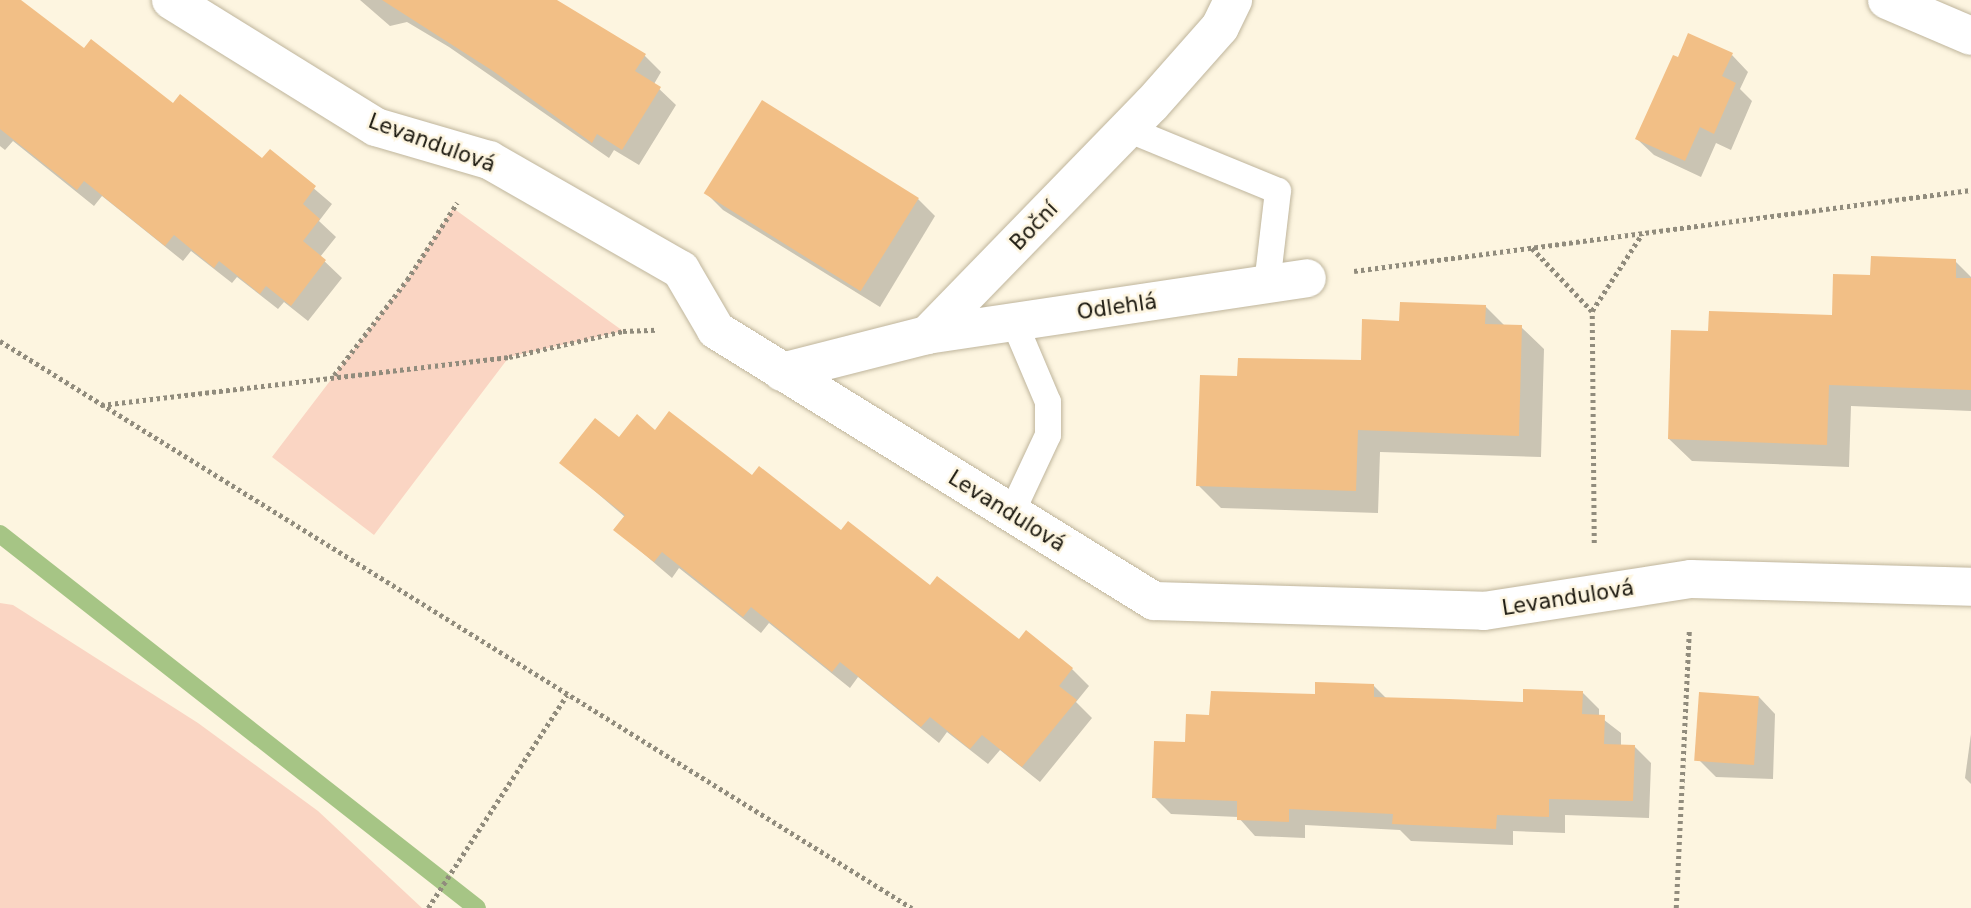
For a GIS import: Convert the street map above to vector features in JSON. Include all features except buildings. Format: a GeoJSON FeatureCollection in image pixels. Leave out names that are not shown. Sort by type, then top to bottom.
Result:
{"type":"FeatureCollection","features":[{"type":"Feature","properties":{"kind":"street","name":"Levandulová"},"geometry":{"type":"LineString","coordinates":[[171,0],[376,127],[489,160],[681,270],[716,330],[1154,601],[1484,611],[1691,579],[1971,587]]}},
{"type":"Feature","properties":{"kind":"street","name":"Boční"},"geometry":{"type":"LineString","coordinates":[[927,335],[1127,129],[1220,27],[1233,0]]}},
{"type":"Feature","properties":{"kind":"street"},"geometry":{"type":"LineString","coordinates":[[1887,0],[1971,36]]}},
{"type":"Feature","properties":{"kind":"street","name":"Odlehlá"},"geometry":{"type":"LineString","coordinates":[[927,335],[1307,278]]}},
{"type":"Feature","properties":{"kind":"street"},"geometry":{"type":"LineString","coordinates":[[782,372],[927,335]]}},
{"type":"Feature","properties":{"kind":"lane"},"geometry":{"type":"LineString","coordinates":[[1127,129],[1278,191],[1266,284]]}},
{"type":"Feature","properties":{"kind":"lane"},"geometry":{"type":"LineString","coordinates":[[1011,514],[1048,435],[1048,402],[1014,322]]}},
{"type":"Feature","properties":{"kind":"path"},"geometry":{"type":"LineString","coordinates":[[334,376],[489,160]]}},
{"type":"Feature","properties":{"kind":"path"},"geometry":{"type":"LineString","coordinates":[[1307,278],[1971,190]]}},
{"type":"Feature","properties":{"kind":"path"},"geometry":{"type":"LineString","coordinates":[[1594,593],[1592,311],[1642,233]]}},
{"type":"Feature","properties":{"kind":"path"},"geometry":{"type":"LineString","coordinates":[[1532,248],[1592,311]]}},
{"type":"Feature","properties":{"kind":"path"},"geometry":{"type":"LineString","coordinates":[[100,405],[509,357],[623,331],[716,330]]}},
{"type":"Feature","properties":{"kind":"path"},"geometry":{"type":"LineString","coordinates":[[0,341],[912,908]]}},
{"type":"Feature","properties":{"kind":"path"},"geometry":{"type":"LineString","coordinates":[[1676,908],[1691,579]]}},
{"type":"Feature","properties":{"kind":"path"},"geometry":{"type":"LineString","coordinates":[[428,908],[441,893],[567,695]]}},
{"type":"Feature","properties":{"kind":"shaded area"},"geometry":{"type":"Polygon","coordinates":[[[453,208],[623,331],[509,357],[374,535],[272,457],[407,280],[453,208]]]}},
{"type":"Feature","properties":{"kind":"shaded area"},"geometry":{"type":"Polygon","coordinates":[[[0,603],[13,605],[198,723],[318,811],[422,908],[0,908],[0,603]]]}},
{"type":"Feature","properties":{"kind":"waterway"},"geometry":{"type":"LineString","coordinates":[[0,534],[477,908]]}}]}
